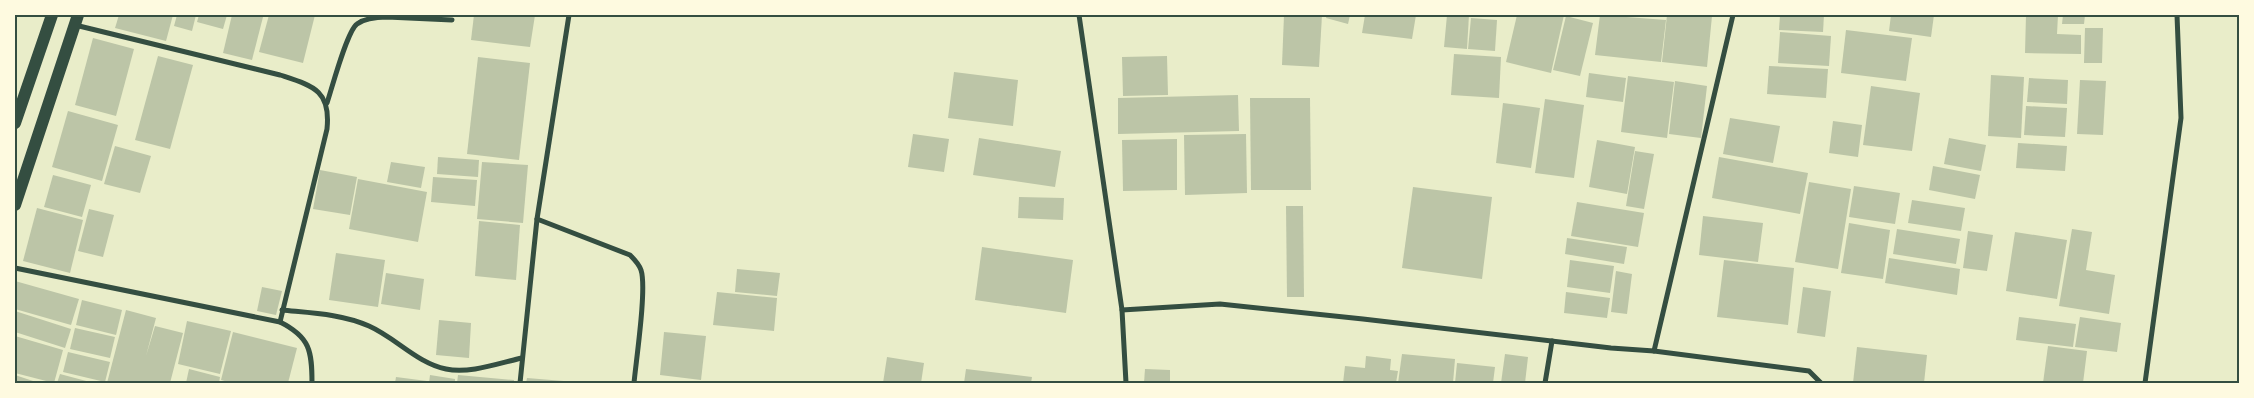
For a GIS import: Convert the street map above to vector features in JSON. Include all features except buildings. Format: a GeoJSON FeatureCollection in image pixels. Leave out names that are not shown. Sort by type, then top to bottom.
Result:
{"type":"FeatureCollection","features":[{"type":"Feature","properties":{"kind":"main road"},"geometry":{"type":"LineString","coordinates":[[15,123],[52,15]]}},
{"type":"Feature","properties":{"kind":"main road"},"geometry":{"type":"LineString","coordinates":[[15,205],[76,20]]}},
{"type":"Feature","properties":{"kind":"street"},"geometry":{"type":"LineString","coordinates":[[520,383],[537,219],[569,15]]}},
{"type":"Feature","properties":{"kind":"street"},"geometry":{"type":"LineString","coordinates":[[1079,15],[1122,310],[1126,383]]}},
{"type":"Feature","properties":{"kind":"street"},"geometry":{"type":"LineString","coordinates":[[1654,351],[1733,15]]}},
{"type":"Feature","properties":{"kind":"street"},"geometry":{"type":"LineString","coordinates":[[2145,383],[2181,118],[2177,15]]}},
{"type":"Feature","properties":{"kind":"street"},"geometry":{"type":"LineString","coordinates":[[280,322],[327,129],[327,103],[348,36],[358,23],[387,16],[452,20]]}},
{"type":"Feature","properties":{"kind":"street"},"geometry":{"type":"LineString","coordinates":[[76,20],[280,75],[317,91],[327,103]]}},
{"type":"Feature","properties":{"kind":"street"},"geometry":{"type":"LineString","coordinates":[[537,219],[630,255],[638,263],[642,272],[643,291],[634,383]]}},
{"type":"Feature","properties":{"kind":"street"},"geometry":{"type":"LineString","coordinates":[[15,268],[280,322],[296,331],[307,343],[312,359],[312,383]]}},
{"type":"Feature","properties":{"kind":"street"},"geometry":{"type":"LineString","coordinates":[[1122,310],[1220,304],[1654,351],[1809,372],[1822,383]]}},
{"type":"Feature","properties":{"kind":"street"},"geometry":{"type":"LineString","coordinates":[[282,310],[342,316],[370,326],[426,362],[446,369],[460,370],[522,358]]}},
{"type":"Feature","properties":{"kind":"street"},"geometry":{"type":"LineString","coordinates":[[1545,383],[1552,341]]}}]}
